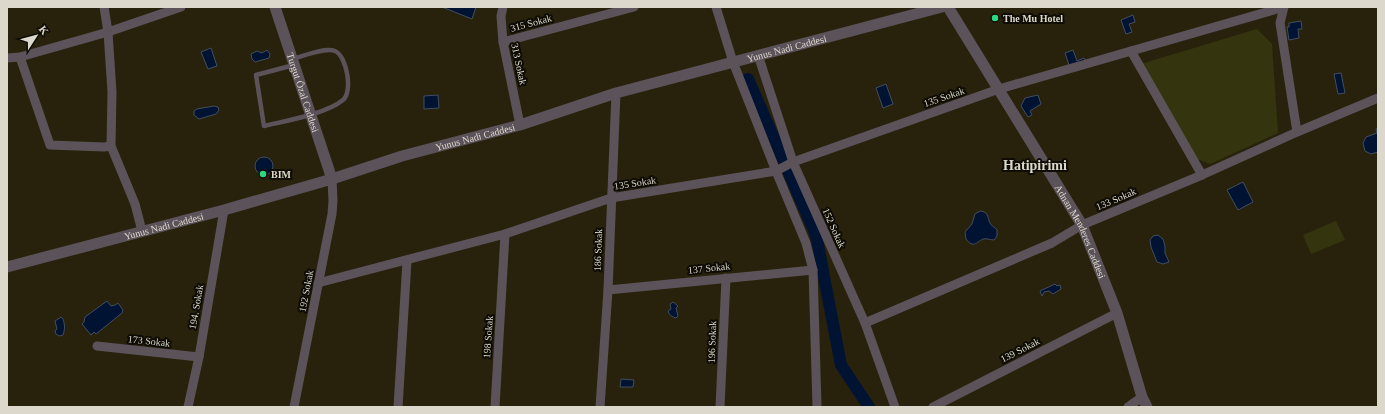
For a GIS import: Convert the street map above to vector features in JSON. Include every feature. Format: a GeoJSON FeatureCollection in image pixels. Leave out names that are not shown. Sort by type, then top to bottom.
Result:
{"type":"FeatureCollection","features":[{"type":"Feature","properties":{"kind":"street"},"geometry":{"type":"LineString","coordinates":[[104,7],[108,32],[112,92],[111,146],[135,204],[142,232]]}},
{"type":"Feature","properties":{"kind":"street"},"geometry":{"type":"LineString","coordinates":[[7,58],[20,57],[108,32],[181,7]]}},
{"type":"Feature","properties":{"kind":"street","name":"Turgut Özal Caddesi"},"geometry":{"type":"LineString","coordinates":[[275,7],[332,179]]}},
{"type":"Feature","properties":{"kind":"street","name":"313 Sokak"},"geometry":{"type":"LineString","coordinates":[[504,7],[501,16],[503,42],[520,125]]}},
{"type":"Feature","properties":{"kind":"street","name":"315 Sokak"},"geometry":{"type":"LineString","coordinates":[[503,42],[634,7]]}},
{"type":"Feature","properties":{"kind":"street","name":"152 Sokak"},"geometry":{"type":"LineString","coordinates":[[716,7],[733,62],[865,323],[896,407]]}},
{"type":"Feature","properties":{"kind":"street","name":"Yunus Nadi Caddesi"},"geometry":{"type":"LineString","coordinates":[[7,267],[224,210],[332,179],[402,156],[520,125],[616,93],[942,7]]}},
{"type":"Feature","properties":{"kind":"street","name":"Adnan Menderes Caddesi"},"geometry":{"type":"LineString","coordinates":[[948,7],[1082,225],[1116,313],[1142,397],[1147,407]]}},
{"type":"Feature","properties":{"kind":"street"},"geometry":{"type":"LineString","coordinates":[[1284,7],[1280,23],[1297,132]]}},
{"type":"Feature","properties":{"kind":"street","name":"135 Sokak"},"geometry":{"type":"LineString","coordinates":[[318,283],[407,261],[505,234],[611,198],[785,166],[999,89],[1284,7]]}},
{"type":"Feature","properties":{"kind":"street"},"geometry":{"type":"LineString","coordinates":[[1131,51],[1202,175]]}},
{"type":"Feature","properties":{"kind":"street","name":"152 Sokak"},"geometry":{"type":"LineString","coordinates":[[758,55],[785,166],[813,270],[817,407]]}},
{"type":"Feature","properties":{"kind":"street"},"geometry":{"type":"LineString","coordinates":[[20,57],[50,145],[111,146]]}},
{"type":"Feature","properties":{"kind":"street","name":"186 Sokak"},"geometry":{"type":"LineString","coordinates":[[600,407],[608,290],[616,93]]}},
{"type":"Feature","properties":{"kind":"street","name":"133 Sokak"},"geometry":{"type":"LineString","coordinates":[[865,323],[1052,243],[1082,225],[1202,175],[1297,132],[1378,98]]}},
{"type":"Feature","properties":{"kind":"street","name":"192 Sokak"},"geometry":{"type":"LineString","coordinates":[[294,407],[332,214],[334,201],[332,179]]}},
{"type":"Feature","properties":{"kind":"street","name":"194. Sokak"},"geometry":{"type":"LineString","coordinates":[[188,407],[199,357],[224,210]]}},
{"type":"Feature","properties":{"kind":"street","name":"198 Sokak"},"geometry":{"type":"LineString","coordinates":[[495,407],[505,234]]}},
{"type":"Feature","properties":{"kind":"street"},"geometry":{"type":"LineString","coordinates":[[398,407],[407,261]]}},
{"type":"Feature","properties":{"kind":"street","name":"137 Sokak"},"geometry":{"type":"LineString","coordinates":[[608,290],[813,270]]}},
{"type":"Feature","properties":{"kind":"street","name":"196 Sokak"},"geometry":{"type":"LineString","coordinates":[[720,407],[726,278]]}},
{"type":"Feature","properties":{"kind":"street","name":"139 Sokak"},"geometry":{"type":"LineString","coordinates":[[933,407],[1116,313]]}},
{"type":"Feature","properties":{"kind":"street","name":"173 Sokak"},"geometry":{"type":"LineString","coordinates":[[97,346],[199,357]]}},
{"type":"Feature","properties":{"kind":"street"},"geometry":{"type":"LineString","coordinates":[[1128,407],[1142,397]]}},
{"type":"Feature","properties":{"kind":"lane"},"geometry":{"type":"LineString","coordinates":[[330,50],[337,51],[342,57],[349,80],[348,95],[343,100],[329,108],[264,126],[256,74],[293,62],[312,53],[330,50]]}},
{"type":"Feature","properties":{"kind":"shaded area"},"geometry":{"type":"Polygon","coordinates":[[[1257,29],[1272,44],[1278,133],[1210,164],[1192,157],[1141,64],[1257,29]]]}},
{"type":"Feature","properties":{"kind":"shaded area"},"geometry":{"type":"Polygon","coordinates":[[[1336,221],[1345,240],[1311,254],[1303,235],[1336,221]]]}},
{"type":"Feature","properties":{"kind":"water"},"geometry":{"type":"Polygon","coordinates":[[[442,7],[476,7],[472,19],[442,7]]]}},
{"type":"Feature","properties":{"kind":"water"},"geometry":{"type":"Polygon","coordinates":[[[1133,15],[1135,22],[1129,24],[1132,32],[1126,34],[1121,20],[1133,15]]]}},
{"type":"Feature","properties":{"kind":"water"},"geometry":{"type":"Polygon","coordinates":[[[1301,21],[1302,29],[1298,29],[1299,38],[1289,40],[1287,27],[1289,27],[1289,23],[1301,21]]]}},
{"type":"Feature","properties":{"kind":"water"},"geometry":{"type":"Polygon","coordinates":[[[211,48],[217,66],[208,69],[201,52],[211,48]]]}},
{"type":"Feature","properties":{"kind":"water"},"geometry":{"type":"Polygon","coordinates":[[[267,50],[270,54],[269,58],[255,62],[252,59],[251,54],[257,51],[262,53],[267,50]]]}},
{"type":"Feature","properties":{"kind":"water"},"geometry":{"type":"Polygon","coordinates":[[[1073,50],[1077,61],[1084,58],[1086,62],[1070,68],[1065,53],[1073,50]]]}},
{"type":"Feature","properties":{"kind":"water"},"geometry":{"type":"Polygon","coordinates":[[[1341,73],[1345,93],[1338,94],[1334,74],[1341,73]]]}},
{"type":"Feature","properties":{"kind":"water"},"geometry":{"type":"Polygon","coordinates":[[[886,84],[893,104],[883,108],[876,88],[886,84]]]}},
{"type":"Feature","properties":{"kind":"water"},"geometry":{"type":"Polygon","coordinates":[[[438,95],[439,108],[424,109],[424,96],[438,95]]]}},
{"type":"Feature","properties":{"kind":"water"},"geometry":{"type":"Polygon","coordinates":[[[1038,95],[1041,104],[1030,111],[1032,115],[1028,117],[1021,106],[1025,98],[1038,95]]]}},
{"type":"Feature","properties":{"kind":"water"},"geometry":{"type":"Polygon","coordinates":[[[214,106],[218,107],[219,110],[216,114],[199,119],[194,115],[194,111],[197,109],[214,106]]]}},
{"type":"Feature","properties":{"kind":"water"},"geometry":{"type":"Polygon","coordinates":[[[1378,128],[1378,152],[1371,154],[1365,151],[1363,143],[1366,137],[1377,133],[1376,129],[1378,128]]]}},
{"type":"Feature","properties":{"kind":"water"},"geometry":{"type":"Polygon","coordinates":[[[260,157],[268,157],[273,162],[271,173],[268,175],[260,175],[255,170],[255,162],[260,157]]]}},
{"type":"Feature","properties":{"kind":"water"},"geometry":{"type":"Polygon","coordinates":[[[1243,182],[1253,202],[1238,210],[1227,190],[1243,182]]]}},
{"type":"Feature","properties":{"kind":"water"},"geometry":{"type":"Polygon","coordinates":[[[980,211],[985,212],[991,224],[997,230],[997,236],[994,240],[983,239],[977,243],[971,244],[966,239],[965,232],[972,224],[975,214],[980,211]]]}},
{"type":"Feature","properties":{"kind":"water"},"geometry":{"type":"Polygon","coordinates":[[[1158,235],[1163,239],[1165,253],[1169,262],[1163,264],[1157,262],[1151,247],[1150,240],[1153,236],[1158,235]]]}},
{"type":"Feature","properties":{"kind":"water"},"geometry":{"type":"Polygon","coordinates":[[[1055,284],[1057,286],[1060,285],[1061,289],[1053,294],[1049,291],[1044,292],[1042,296],[1040,291],[1055,284]]]}},
{"type":"Feature","properties":{"kind":"water"},"geometry":{"type":"Polygon","coordinates":[[[107,301],[111,306],[118,303],[123,310],[122,313],[96,334],[94,332],[91,335],[82,324],[85,317],[107,301]]]}},
{"type":"Feature","properties":{"kind":"water"},"geometry":{"type":"Polygon","coordinates":[[[673,302],[678,306],[676,308],[678,316],[676,318],[671,316],[668,311],[671,309],[670,304],[673,302]]]}},
{"type":"Feature","properties":{"kind":"water"},"geometry":{"type":"Polygon","coordinates":[[[61,317],[64,321],[64,329],[63,335],[59,336],[55,331],[57,329],[55,321],[61,317]]]}},
{"type":"Feature","properties":{"kind":"water"},"geometry":{"type":"Polygon","coordinates":[[[621,379],[634,380],[633,387],[620,387],[621,379]]]}},
{"type":"Feature","properties":{"kind":"waterway"},"geometry":{"type":"LineString","coordinates":[[748,79],[816,235],[841,365],[869,407]]}},
{"type":"Feature","properties":{"kind":"place","name":"The Mu Hotel"},"geometry":{"type":"Point","coordinates":[995,18]}},
{"type":"Feature","properties":{"kind":"place","name":"BIM"},"geometry":{"type":"Point","coordinates":[263,174]}},
{"type":"Feature","properties":{"kind":"district","name":"Hatipirimi"},"geometry":{"type":"Point","coordinates":[1035,165]}}]}
